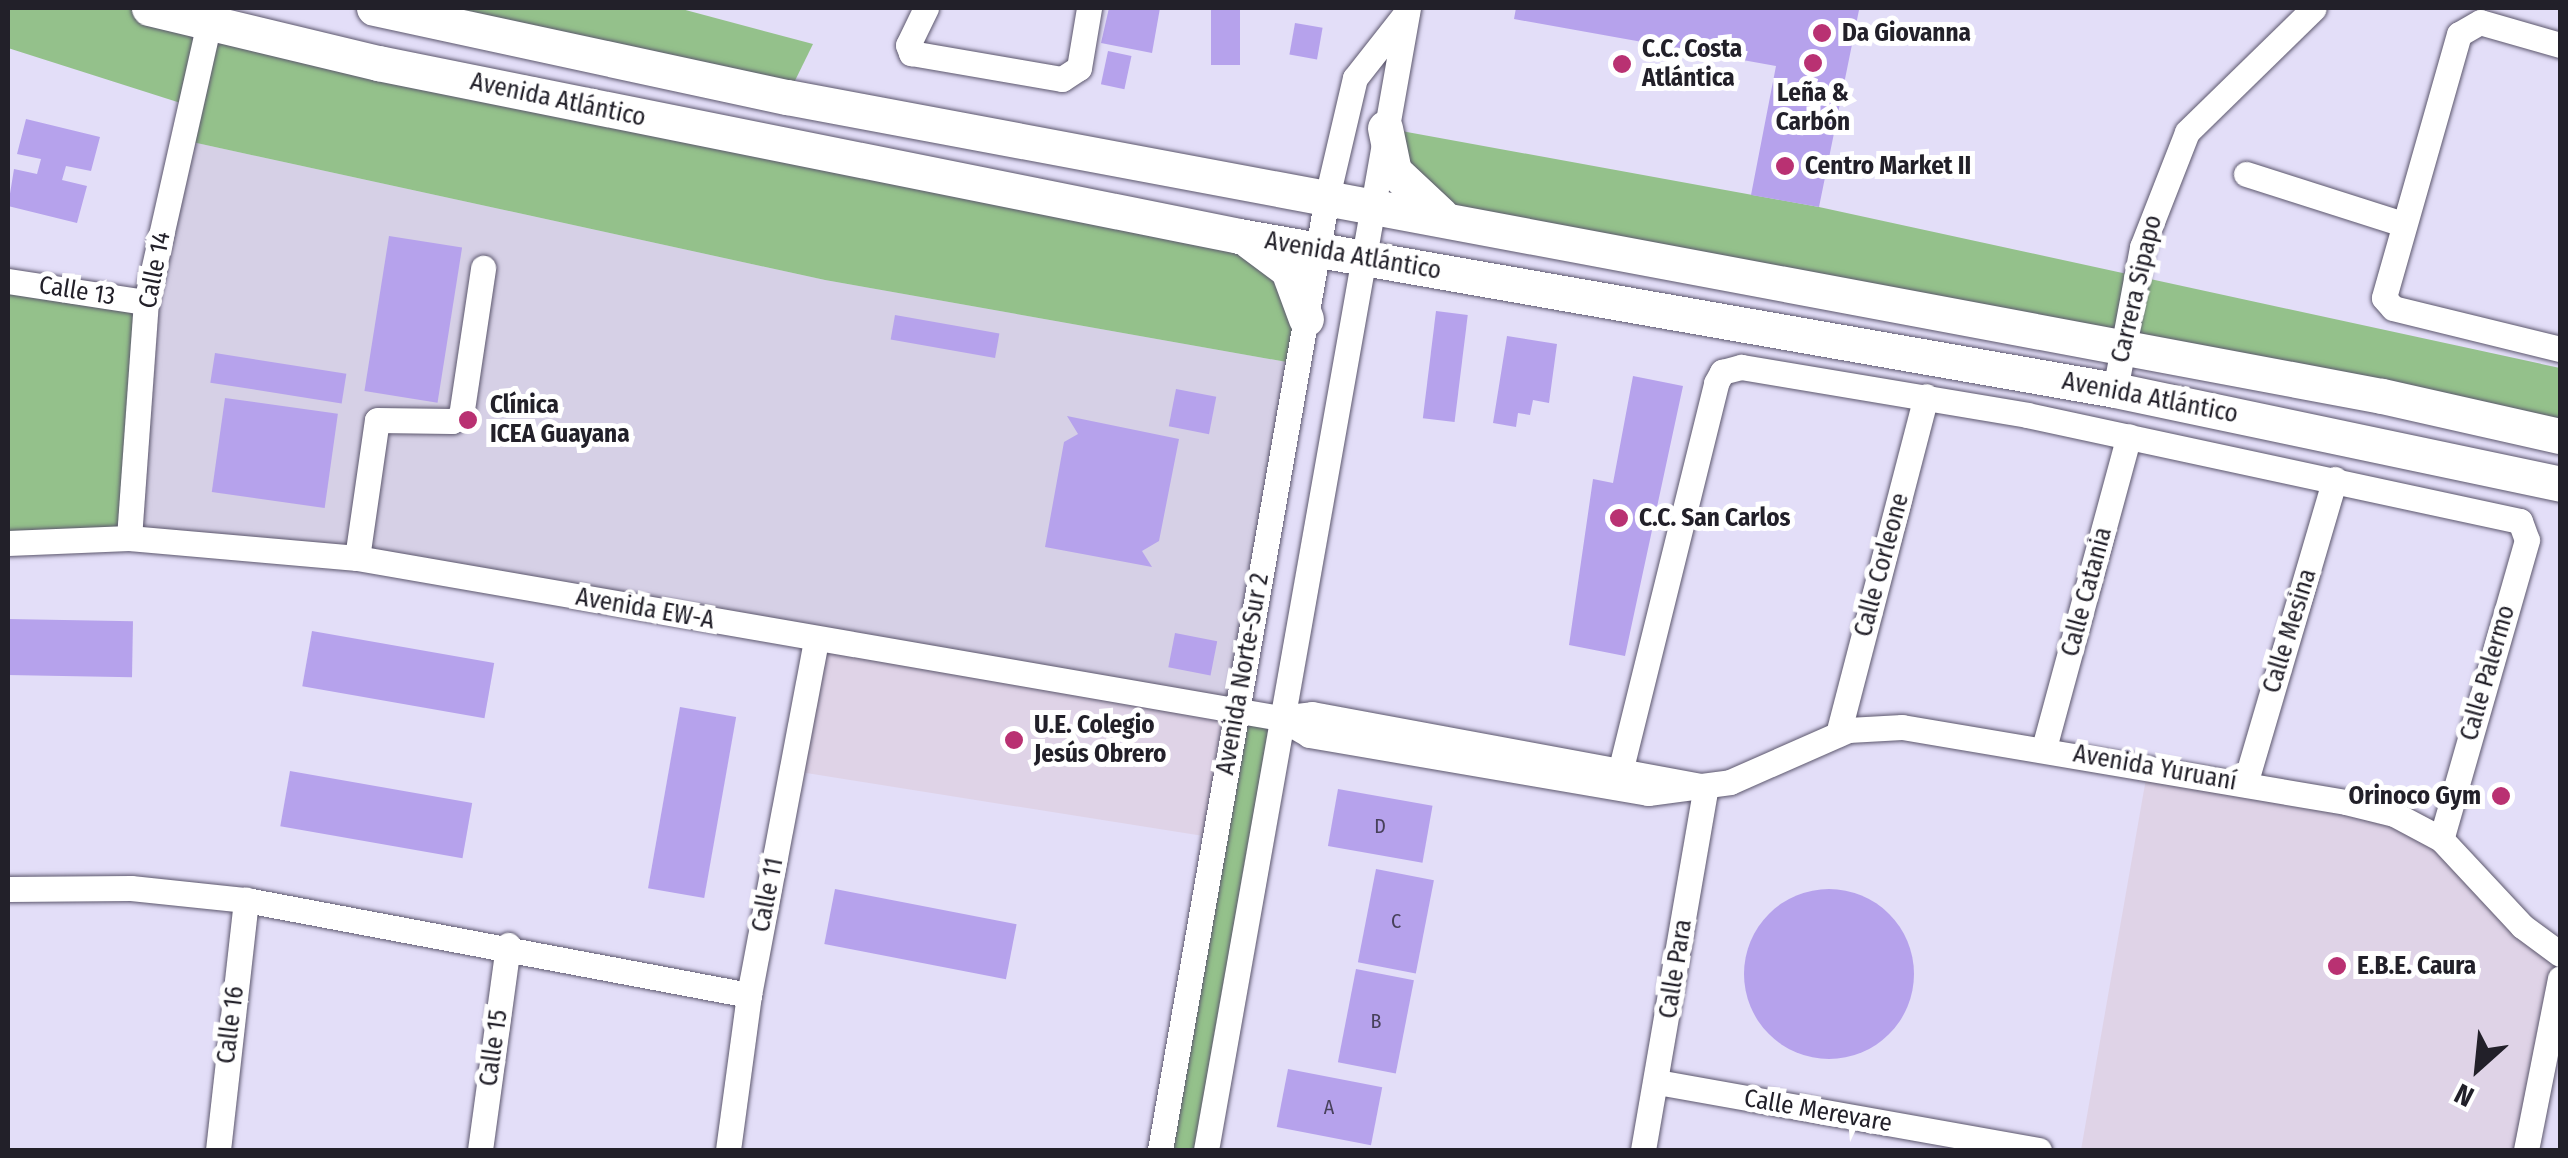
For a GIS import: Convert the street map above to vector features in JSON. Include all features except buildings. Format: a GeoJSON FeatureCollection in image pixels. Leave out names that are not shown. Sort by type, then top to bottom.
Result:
{"type":"FeatureCollection","features":[{"type":"Feature","properties":{"kind":"main road","name":"Avenida Atlántico"},"geometry":{"type":"LineString","coordinates":[[149,8],[210,16],[1239,236],[2114,390],[2560,484]]}},
{"type":"Feature","properties":{"kind":"main road","name":"Avenida Atlántico"},"geometry":{"type":"LineString","coordinates":[[374,8],[788,97],[2123,347],[2560,436]]}},
{"type":"Feature","properties":{"kind":"main road"},"geometry":{"type":"LineString","coordinates":[[1385,128],[1394,171],[1446,218]]}},
{"type":"Feature","properties":{"kind":"main road"},"geometry":{"type":"LineString","coordinates":[[1239,236],[1288,270],[1306,319]]}},
{"type":"Feature","properties":{"kind":"street"},"geometry":{"type":"LineString","coordinates":[[926,8],[908,45],[911,53],[1062,79],[1078,68],[1089,8]]}},
{"type":"Feature","properties":{"kind":"street","name":"Carrera Sipapo"},"geometry":{"type":"LineString","coordinates":[[2114,390],[2142,247],[2186,132],[2314,8]]}},
{"type":"Feature","properties":{"kind":"street","name":"Avenida Norte-Sur 2"},"geometry":{"type":"LineString","coordinates":[[1160,1150],[1327,197],[1362,60],[1408,10]]}},
{"type":"Feature","properties":{"kind":"street","name":"Avenida Norte-Sur 2"},"geometry":{"type":"LineString","coordinates":[[1206,1150],[1370,204],[1408,10]]}},
{"type":"Feature","properties":{"kind":"street","name":"Calle 14"},"geometry":{"type":"LineString","coordinates":[[128,538],[146,302],[210,16]]}},
{"type":"Feature","properties":{"kind":"street"},"geometry":{"type":"LineString","coordinates":[[2560,46],[2480,22],[2464,27],[2403,224],[2387,304],[2560,349]]}},
{"type":"Feature","properties":{"kind":"street"},"geometry":{"type":"LineString","coordinates":[[2246,174],[2403,224]]}},
{"type":"Feature","properties":{"kind":"street"},"geometry":{"type":"LineString","coordinates":[[357,558],[377,420],[452,421],[461,416],[483,268]]}},
{"type":"Feature","properties":{"kind":"street","name":"Calle 13"},"geometry":{"type":"LineString","coordinates":[[8,281],[146,302]]}},
{"type":"Feature","properties":{"kind":"street"},"geometry":{"type":"LineString","coordinates":[[1621,768],[1722,372],[1741,367],[1926,396],[2335,479]]}},
{"type":"Feature","properties":{"kind":"street","name":"Calle Corleone"},"geometry":{"type":"LineString","coordinates":[[1838,734],[1926,396]]}},
{"type":"Feature","properties":{"kind":"street","name":"Calle Catania"},"geometry":{"type":"LineString","coordinates":[[2044,748],[2129,436]]}},
{"type":"Feature","properties":{"kind":"street","name":"Calle Palermo"},"geometry":{"type":"LineString","coordinates":[[2335,479],[2508,517],[2527,529],[2440,838]]}},
{"type":"Feature","properties":{"kind":"street","name":"Calle Mesina"},"geometry":{"type":"LineString","coordinates":[[2245,784],[2335,479]]}},
{"type":"Feature","properties":{"kind":"street","name":"Avenida EW-A"},"geometry":{"type":"LineString","coordinates":[[8,543],[128,538],[357,558],[816,641],[1280,718]]}},
{"type":"Feature","properties":{"kind":"street","name":"Calle 11"},"geometry":{"type":"LineString","coordinates":[[728,1150],[749,995],[816,641]]}},
{"type":"Feature","properties":{"kind":"street"},"geometry":{"type":"LineString","coordinates":[[1280,718],[1312,714],[1621,768],[1706,787]]}},
{"type":"Feature","properties":{"kind":"street","name":"Avenida Yuruaní"},"geometry":{"type":"LineString","coordinates":[[1280,718],[1309,735],[1648,793],[1706,787],[1838,734],[1902,728],[2044,748],[2245,784],[2394,814],[2440,838],[2522,926],[2560,954]]}},
{"type":"Feature","properties":{"kind":"street","name":"Calle Para"},"geometry":{"type":"LineString","coordinates":[[1643,1150],[1706,787]]}},
{"type":"Feature","properties":{"kind":"street"},"geometry":{"type":"LineString","coordinates":[[8,889],[131,888],[246,900],[508,946],[749,995]]}},
{"type":"Feature","properties":{"kind":"street","name":"Calle 16"},"geometry":{"type":"LineString","coordinates":[[218,1150],[246,900]]}},
{"type":"Feature","properties":{"kind":"street","name":"Calle 15"},"geometry":{"type":"LineString","coordinates":[[480,1150],[508,946]]}},
{"type":"Feature","properties":{"kind":"street"},"geometry":{"type":"LineString","coordinates":[[2526,1150],[2560,978]]}},
{"type":"Feature","properties":{"kind":"street","name":"Calle Merevare"},"geometry":{"type":"LineString","coordinates":[[1657,1082],[2039,1150]]}},
{"type":"Feature","properties":{"kind":"shaded area"},"geometry":{"type":"Polygon","coordinates":[[[183,140],[825,280],[1298,364],[1236,710],[423,568],[129,538],[146,302],[183,140]]]}},
{"type":"Feature","properties":{"kind":"shaded area","name":"U.E. Colegio Jesús Obrero"},"geometry":{"type":"Polygon","coordinates":[[[816,641],[1237,708],[1216,838],[795,771],[816,641]]]}},
{"type":"Feature","properties":{"kind":"shaded area","name":"E.B.E. Caura"},"geometry":{"type":"Polygon","coordinates":[[[2148,767],[2394,814],[2560,954],[2526,1150],[2081,1150],[2148,767]]]}},
{"type":"Feature","properties":{"kind":"green space"},"geometry":{"type":"Polygon","coordinates":[[[8,8],[149,8],[1239,236],[1288,270],[1298,364],[825,280],[183,140],[190,106],[8,48],[8,8]]]}},
{"type":"Feature","properties":{"kind":"green space"},"geometry":{"type":"Polygon","coordinates":[[[374,8],[678,8],[813,44],[787,97],[374,8]]]}},
{"type":"Feature","properties":{"kind":"green space"},"geometry":{"type":"Polygon","coordinates":[[[1385,128],[1819,207],[2560,368],[2560,436],[1446,219],[1385,128]]]}},
{"type":"Feature","properties":{"kind":"green space"},"geometry":{"type":"Polygon","coordinates":[[[8,281],[146,302],[129,538],[8,543],[8,281]]]}},
{"type":"Feature","properties":{"kind":"green space"},"geometry":{"type":"Polygon","coordinates":[[[1236,710],[1280,718],[1204,1150],[1158,1150],[1236,710]]]}},
{"type":"Feature","properties":{"kind":"place","name":"Da Giovanna"},"geometry":{"type":"Point","coordinates":[1822,33]}},
{"type":"Feature","properties":{"kind":"place","name":"Leña & Carbón"},"geometry":{"type":"Point","coordinates":[1813,63]}},
{"type":"Feature","properties":{"kind":"place","name":"C.C. Costa Atlántica"},"geometry":{"type":"Point","coordinates":[1622,64]}},
{"type":"Feature","properties":{"kind":"place","name":"Centro Market II"},"geometry":{"type":"Point","coordinates":[1785,166]}},
{"type":"Feature","properties":{"kind":"place","name":"Clínica ICEA Guayana"},"geometry":{"type":"Point","coordinates":[468,420]}},
{"type":"Feature","properties":{"kind":"place","name":"C.C. San Carlos"},"geometry":{"type":"Point","coordinates":[1619,518]}},
{"type":"Feature","properties":{"kind":"place","name":"U.E. Colegio Jesús Obrero"},"geometry":{"type":"Point","coordinates":[1014,740]}},
{"type":"Feature","properties":{"kind":"place","name":"Orinoco Gym"},"geometry":{"type":"Point","coordinates":[2501,796]}},
{"type":"Feature","properties":{"kind":"place","name":"E.B.E. Caura"},"geometry":{"type":"Point","coordinates":[2337,966]}}]}
